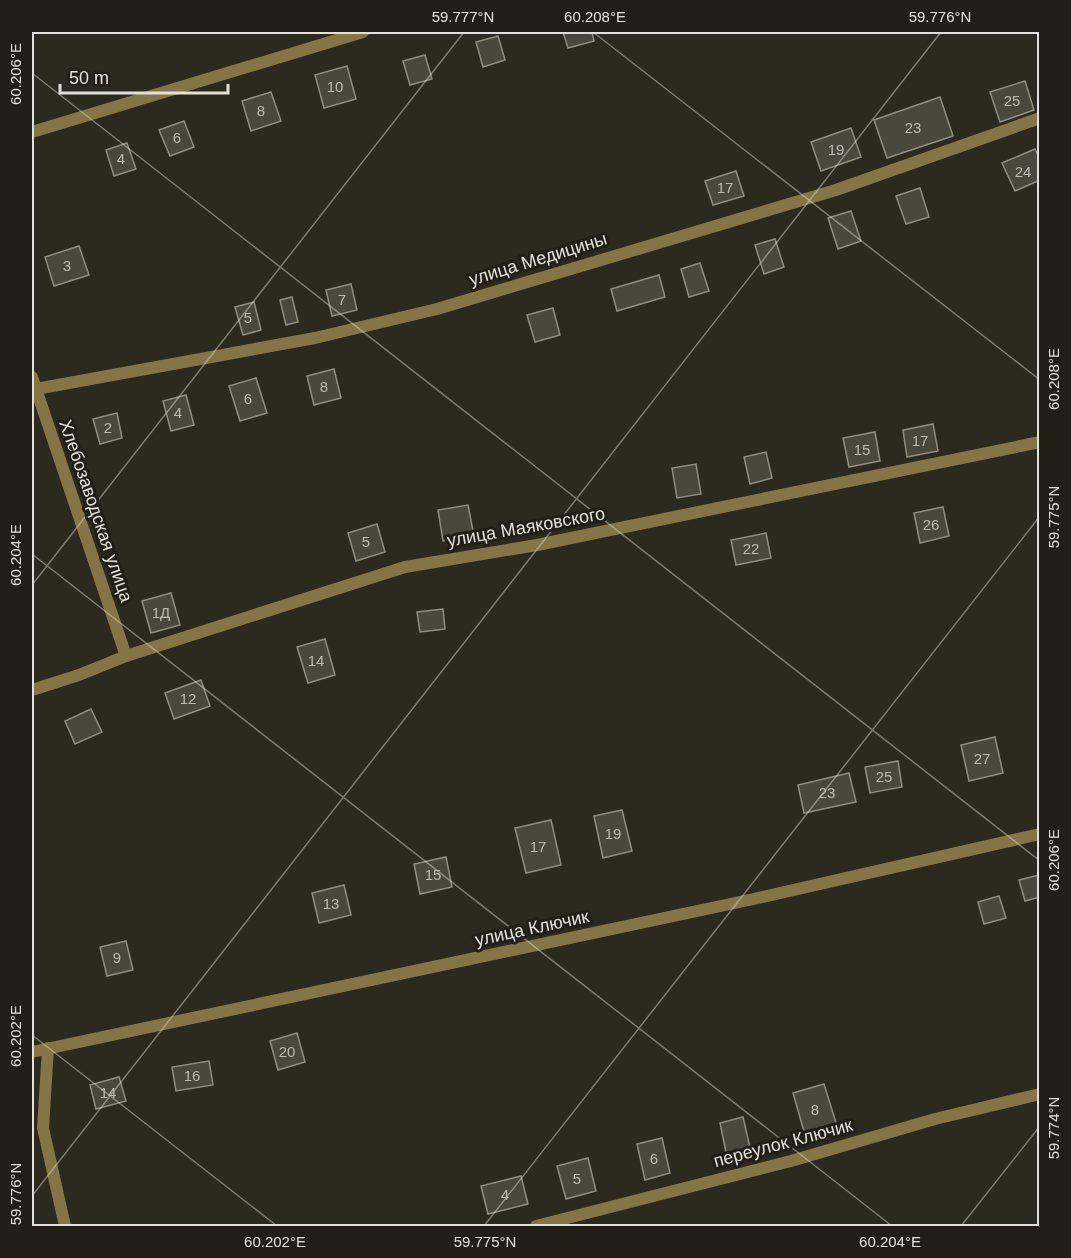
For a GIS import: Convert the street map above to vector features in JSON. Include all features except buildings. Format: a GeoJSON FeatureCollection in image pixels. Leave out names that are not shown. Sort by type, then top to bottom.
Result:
{"type":"FeatureCollection","features":[{"type":"Feature","properties":{"kind":"street"},"geometry":{"type":"LineString","coordinates":[[32,132],[358,32]]}},
{"type":"Feature","properties":{"kind":"street","name":"улица Медицины"},"geometry":{"type":"LineString","coordinates":[[34,383],[315,338],[437,309],[836,190],[1040,118]]}},
{"type":"Feature","properties":{"kind":"street","name":"Хлебозаводская улица"},"geometry":{"type":"LineString","coordinates":[[34,383],[126,656]]}},
{"type":"Feature","properties":{"kind":"street","name":"улица Маяковского"},"geometry":{"type":"LineString","coordinates":[[32,690],[126,656],[405,567],[537,545],[1040,442]]}},
{"type":"Feature","properties":{"kind":"street","name":"улица Ключик"},"geometry":{"type":"LineString","coordinates":[[32,1052],[737,903],[1040,834]]}},
{"type":"Feature","properties":{"kind":"street"},"geometry":{"type":"LineString","coordinates":[[48,1048],[43,1128],[64,1227]]}},
{"type":"Feature","properties":{"kind":"street","name":"переулок Ключик"},"geometry":{"type":"LineString","coordinates":[[536,1227],[790,1161],[935,1119],[1040,1094]]}}]}
